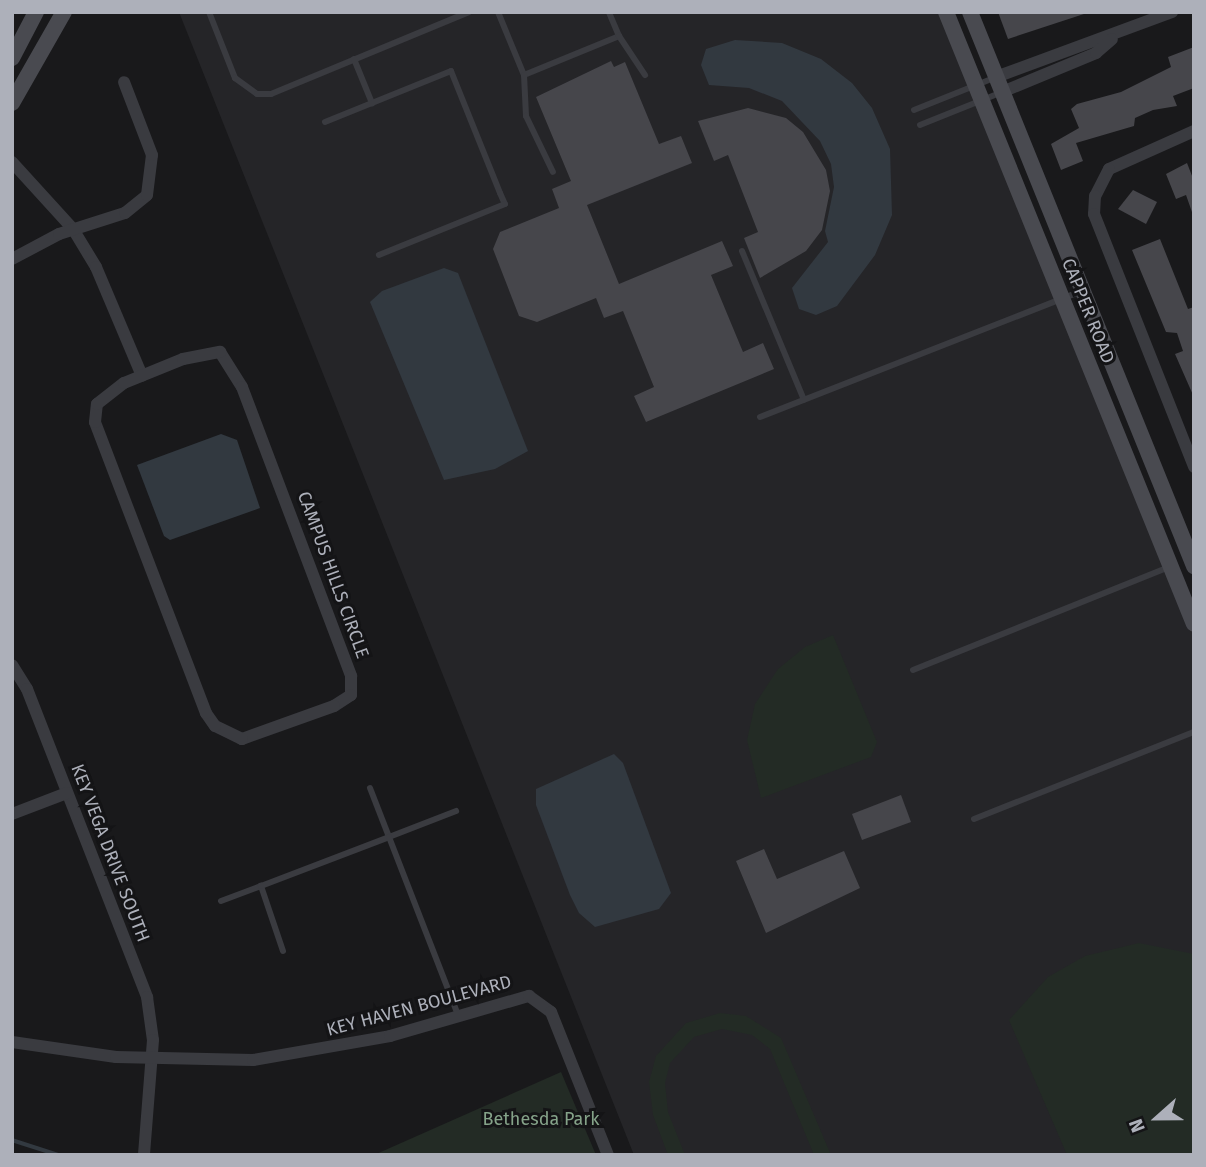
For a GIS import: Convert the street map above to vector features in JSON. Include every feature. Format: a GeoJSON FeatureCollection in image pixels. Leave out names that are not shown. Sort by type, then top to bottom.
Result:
{"type":"FeatureCollection","features":[{"type":"Feature","properties":{"kind":"street"},"geometry":{"type":"LineString","coordinates":[[12,58],[37,12]]}},
{"type":"Feature","properties":{"kind":"street"},"geometry":{"type":"LineString","coordinates":[[12,103],[64,12]]}},
{"type":"Feature","properties":{"kind":"street","name":"CAPPER ROAD"},"geometry":{"type":"LineString","coordinates":[[946,12],[1194,624]]}},
{"type":"Feature","properties":{"kind":"street","name":"CAPPER ROAD"},"geometry":{"type":"LineString","coordinates":[[970,12],[1194,566]]}},
{"type":"Feature","properties":{"kind":"street"},"geometry":{"type":"LineString","coordinates":[[999,85],[1044,57],[1112,38],[1172,12]]}},
{"type":"Feature","properties":{"kind":"street"},"geometry":{"type":"LineString","coordinates":[[999,85],[1050,72],[1096,53],[1112,38]]}},
{"type":"Feature","properties":{"kind":"street"},"geometry":{"type":"LineString","coordinates":[[1044,57],[1050,72]]}},
{"type":"Feature","properties":{"kind":"street"},"geometry":{"type":"LineString","coordinates":[[12,259],[73,229],[139,206],[152,183],[152,155],[124,82]]}},
{"type":"Feature","properties":{"kind":"street"},"geometry":{"type":"LineString","coordinates":[[1194,131],[1109,169],[1095,196],[1094,214],[1194,467]]}},
{"type":"Feature","properties":{"kind":"street"},"geometry":{"type":"LineString","coordinates":[[12,162],[73,229],[96,267],[142,376]]}},
{"type":"Feature","properties":{"kind":"street","name":"CAMPUS HILLS CIRCLE"},"geometry":{"type":"LineString","coordinates":[[220,352],[232,369],[348,657],[351,695],[317,714],[250,738],[227,735],[206,713],[98,438],[97,404],[142,376],[220,352]]}},
{"type":"Feature","properties":{"kind":"street","name":"KEY VEGA DRIVE SOUTH"},"geometry":{"type":"LineString","coordinates":[[12,666],[67,793],[147,997],[152,1060],[144,1155]]}},
{"type":"Feature","properties":{"kind":"street"},"geometry":{"type":"LineString","coordinates":[[12,814],[67,793]]}},
{"type":"Feature","properties":{"kind":"street","name":"KEY HAVEN BOULEVARD"},"geometry":{"type":"LineString","coordinates":[[12,1042],[152,1060],[284,1057],[458,1016],[518,996],[545,1004],[608,1155]]}},
{"type":"Feature","properties":{"kind":"lane"},"geometry":{"type":"LineString","coordinates":[[209,12],[235,78],[257,94],[354,59],[469,12]]}},
{"type":"Feature","properties":{"kind":"lane"},"geometry":{"type":"LineString","coordinates":[[498,12],[524,75],[526,116],[553,172]]}},
{"type":"Feature","properties":{"kind":"lane"},"geometry":{"type":"LineString","coordinates":[[609,12],[619,36],[645,75]]}},
{"type":"Feature","properties":{"kind":"lane"},"geometry":{"type":"LineString","coordinates":[[524,75],[619,36]]}},
{"type":"Feature","properties":{"kind":"lane"},"geometry":{"type":"LineString","coordinates":[[354,59],[372,103]]}},
{"type":"Feature","properties":{"kind":"lane"},"geometry":{"type":"LineString","coordinates":[[325,122],[451,71],[505,204],[379,255]]}},
{"type":"Feature","properties":{"kind":"lane"},"geometry":{"type":"LineString","coordinates":[[914,110],[975,85],[999,85]]}},
{"type":"Feature","properties":{"kind":"lane"},"geometry":{"type":"LineString","coordinates":[[919,125],[982,101],[999,85]]}},
{"type":"Feature","properties":{"kind":"lane"},"geometry":{"type":"LineString","coordinates":[[741,251],[804,400]]}},
{"type":"Feature","properties":{"kind":"lane"},"geometry":{"type":"LineString","coordinates":[[760,417],[1082,290]]}},
{"type":"Feature","properties":{"kind":"lane"},"geometry":{"type":"LineString","coordinates":[[913,670],[1170,566]]}},
{"type":"Feature","properties":{"kind":"lane"},"geometry":{"type":"LineString","coordinates":[[974,819],[1194,732]]}},
{"type":"Feature","properties":{"kind":"lane"},"geometry":{"type":"LineString","coordinates":[[370,788],[458,1016]]}},
{"type":"Feature","properties":{"kind":"lane"},"geometry":{"type":"LineString","coordinates":[[221,901],[456,811]]}},
{"type":"Feature","properties":{"kind":"lane"},"geometry":{"type":"LineString","coordinates":[[261,886],[283,951]]}},
{"type":"Feature","properties":{"kind":"shaded area"},"geometry":{"type":"Polygon","coordinates":[[[179,12],[945,12],[1194,626],[1194,1155],[634,1155],[179,12]]]}},
{"type":"Feature","properties":{"kind":"shaded area"},"geometry":{"type":"Polygon","coordinates":[[[735,40],[782,43],[821,59],[852,83],[872,108],[890,149],[892,215],[875,255],[837,306],[816,315],[799,309],[792,288],[828,242],[825,231],[834,187],[831,164],[820,141],[782,101],[749,88],[709,85],[701,65],[706,49],[735,40]]]}},
{"type":"Feature","properties":{"kind":"shaded area"},"geometry":{"type":"Polygon","coordinates":[[[444,268],[458,273],[528,451],[495,469],[444,480],[370,302],[382,291],[444,268]]]}},
{"type":"Feature","properties":{"kind":"shaded area"},"geometry":{"type":"Polygon","coordinates":[[[221,434],[237,440],[260,508],[170,540],[164,536],[137,465],[221,434]]]}},
{"type":"Feature","properties":{"kind":"shaded area"},"geometry":{"type":"Polygon","coordinates":[[[614,754],[623,763],[671,893],[659,909],[595,927],[579,913],[570,895],[536,805],[536,789],[614,754]]]}},
{"type":"Feature","properties":{"kind":"green space"},"geometry":{"type":"Polygon","coordinates":[[[833,635],[877,742],[871,757],[761,798],[747,740],[755,704],[778,669],[805,647],[833,635]]]}},
{"type":"Feature","properties":{"kind":"green space"},"geometry":{"type":"Polygon","coordinates":[[[1139,943],[1194,954],[1194,1155],[1067,1155],[1009,1020],[1048,977],[1085,956],[1139,943]]]}},
{"type":"Feature","properties":{"kind":"green space"},"geometry":{"type":"Polygon","coordinates":[[[720,1013],[746,1016],[781,1038],[831,1155],[814,1155],[770,1049],[752,1035],[722,1029],[694,1037],[670,1063],[665,1083],[668,1112],[685,1155],[668,1155],[653,1115],[649,1082],[656,1056],[686,1023],[720,1013]]]}},
{"type":"Feature","properties":{"kind":"green space","name":"Bethesda Park"},"geometry":{"type":"Polygon","coordinates":[[[561,1072],[596,1155],[374,1155],[561,1072]]]}},
{"type":"Feature","properties":{"kind":"building"},"geometry":{"type":"Polygon","coordinates":[[[998,12],[1086,12],[1087,13],[1008,39],[998,12]]]}},
{"type":"Feature","properties":{"kind":"building"},"geometry":{"type":"Polygon","coordinates":[[[1194,47],[1194,88],[1173,96],[1177,106],[1153,110],[1135,118],[1134,126],[1076,143],[1083,161],[1061,170],[1051,144],[1079,128],[1071,109],[1077,104],[1121,92],[1171,67],[1168,57],[1194,47]]]}},
{"type":"Feature","properties":{"kind":"building"},"geometry":{"type":"Polygon","coordinates":[[[611,61],[614,67],[625,62],[659,144],[681,136],[692,163],[587,205],[619,284],[722,241],[733,266],[711,275],[743,352],[763,343],[774,369],[646,422],[634,396],[654,387],[623,311],[604,318],[596,298],[537,322],[519,316],[493,249],[500,232],[559,208],[552,189],[571,181],[536,97],[611,61]]]}},
{"type":"Feature","properties":{"kind":"building"},"geometry":{"type":"Polygon","coordinates":[[[748,108],[786,118],[803,132],[826,170],[830,191],[822,230],[806,251],[760,278],[744,238],[758,232],[728,155],[714,161],[698,121],[748,108]]]}},
{"type":"Feature","properties":{"kind":"building"},"geometry":{"type":"Polygon","coordinates":[[[1187,163],[1194,181],[1193,215],[1186,195],[1176,199],[1166,174],[1187,163]]]}},
{"type":"Feature","properties":{"kind":"building"},"geometry":{"type":"Polygon","coordinates":[[[1133,190],[1157,202],[1146,224],[1118,209],[1133,190]]]}},
{"type":"Feature","properties":{"kind":"building"},"geometry":{"type":"Polygon","coordinates":[[[1160,239],[1188,309],[1194,307],[1193,395],[1175,354],[1183,351],[1177,333],[1166,332],[1132,250],[1160,239]]]}},
{"type":"Feature","properties":{"kind":"building"},"geometry":{"type":"Polygon","coordinates":[[[901,795],[911,822],[862,840],[852,814],[901,795]]]}},
{"type":"Feature","properties":{"kind":"building"},"geometry":{"type":"Polygon","coordinates":[[[764,849],[777,879],[844,851],[860,888],[766,933],[736,861],[764,849]]]}},
{"type":"Feature","properties":{"kind":"waterway"},"geometry":{"type":"LineString","coordinates":[[12,1140],[59,1155]]}}]}
